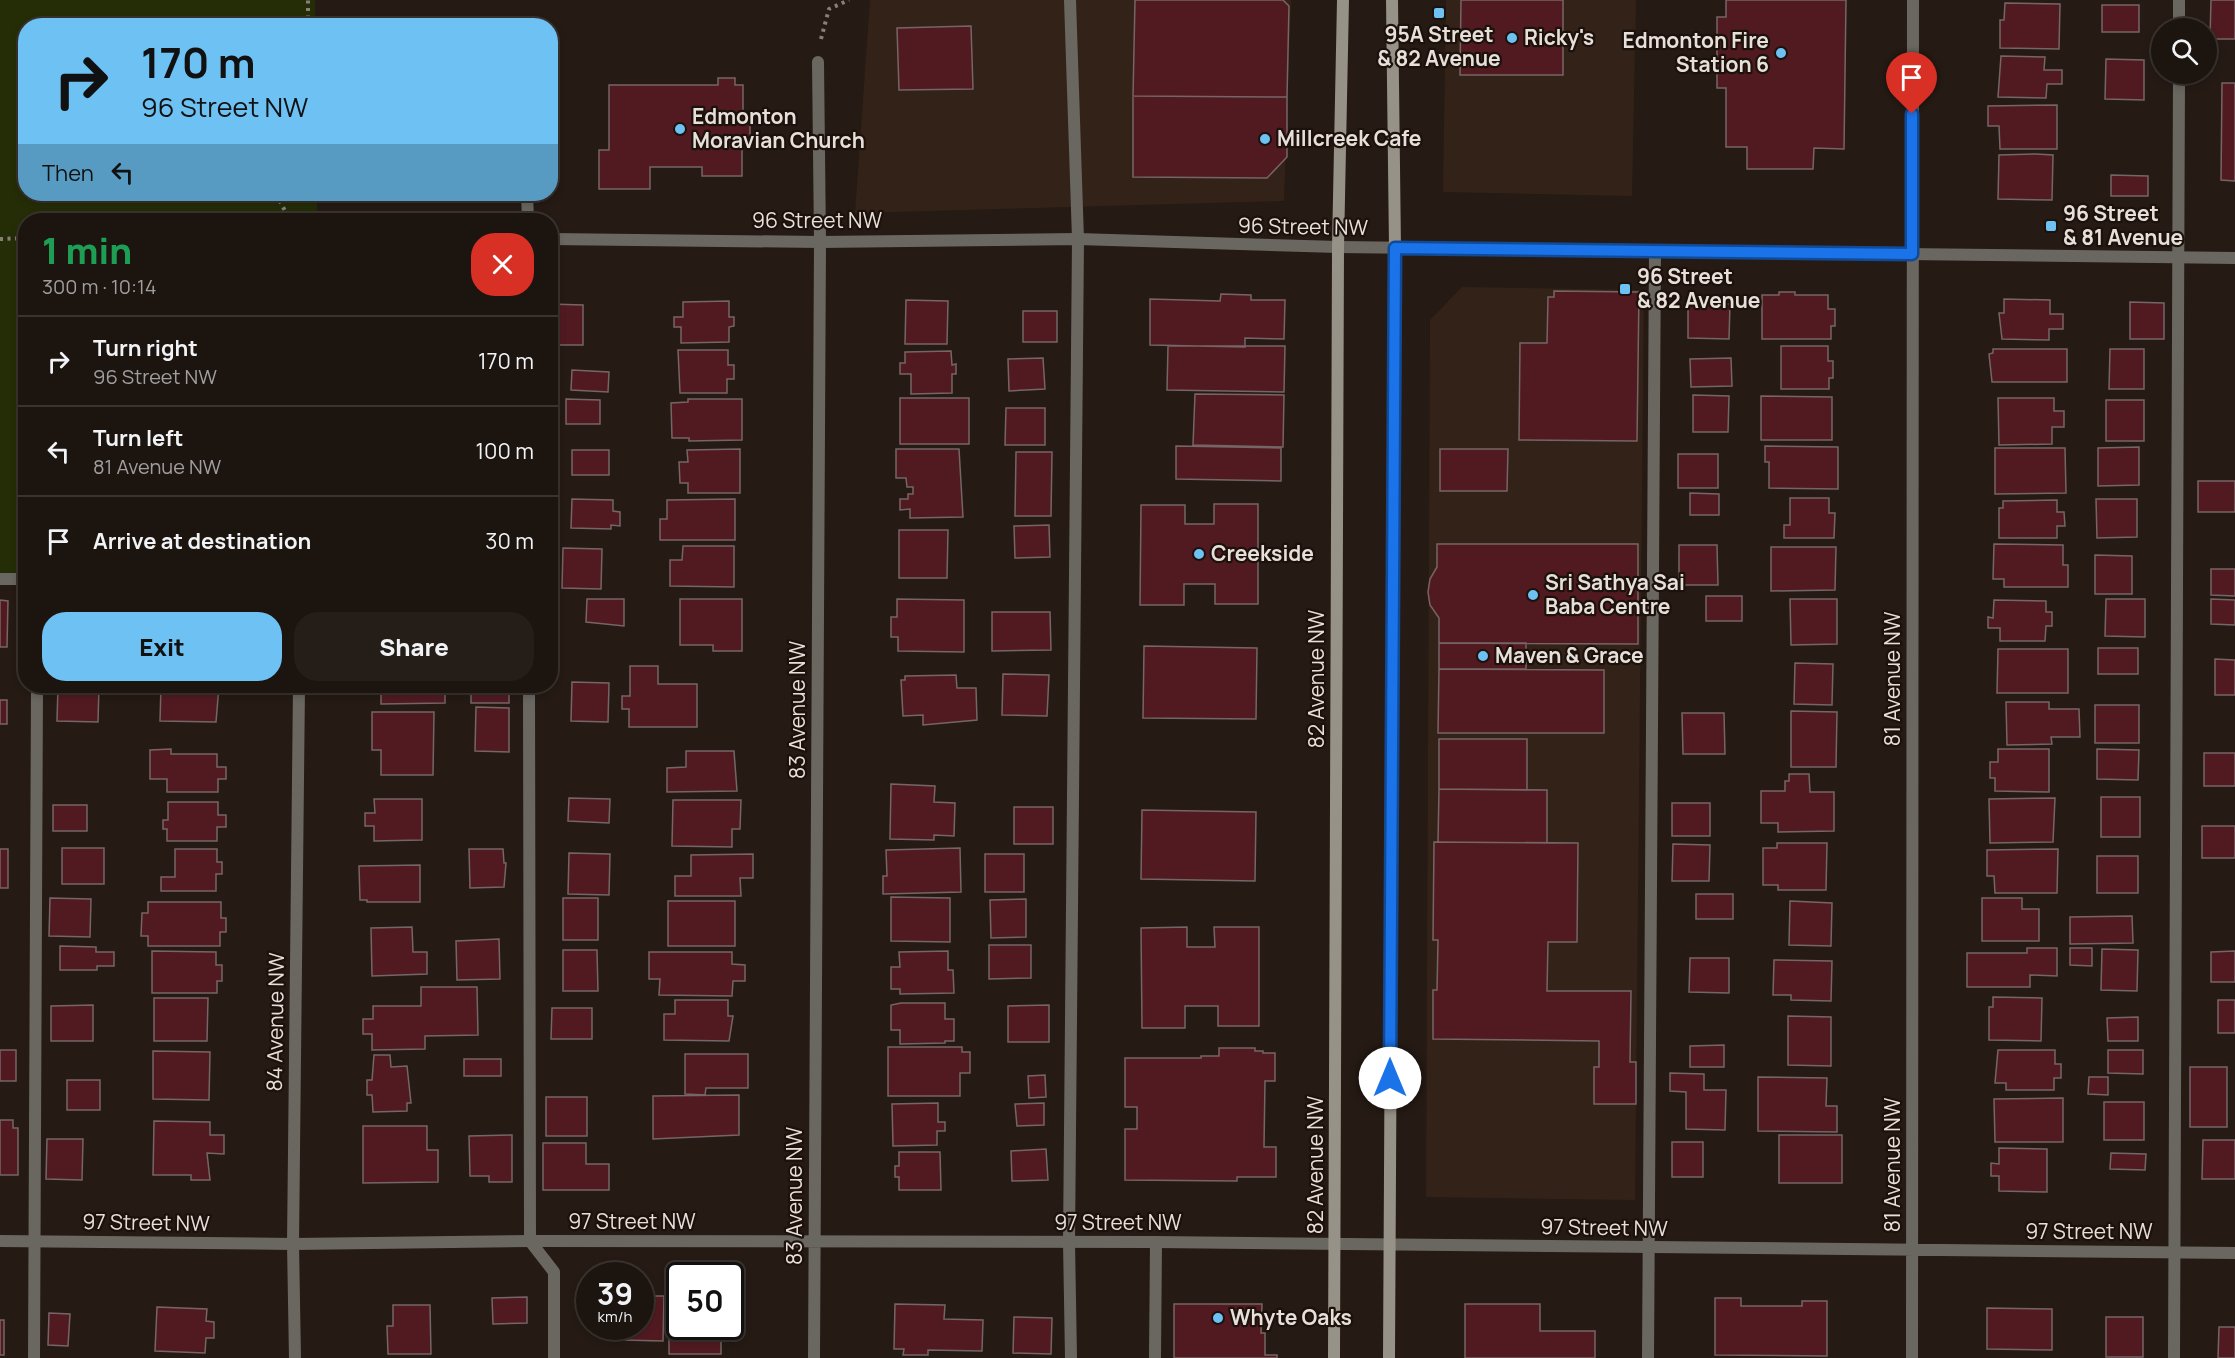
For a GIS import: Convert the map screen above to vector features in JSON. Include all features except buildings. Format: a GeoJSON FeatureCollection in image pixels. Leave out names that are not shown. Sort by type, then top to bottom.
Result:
{"type":"FeatureCollection","features":[{"type":"Feature","properties":{"kind":"main road","name":"82 Avenue NW"},"geometry":{"type":"LineString","coordinates":[[1334,1358],[1338,248],[1343,0]]}},
{"type":"Feature","properties":{"kind":"main road"},"geometry":{"type":"LineString","coordinates":[[1389,1358],[1395,248],[1392,0]]}},
{"type":"Feature","properties":{"kind":"street"},"geometry":{"type":"LineString","coordinates":[[1070,0],[1078,239],[1071,1358]]}},
{"type":"Feature","properties":{"kind":"street","name":"81 Avenue NW"},"geometry":{"type":"LineString","coordinates":[[1912,0],[1912,1358]]}},
{"type":"Feature","properties":{"kind":"street"},"geometry":{"type":"LineString","coordinates":[[2179,0],[2179,18]]}},
{"type":"Feature","properties":{"kind":"street","name":"83 Avenue NW"},"geometry":{"type":"LineString","coordinates":[[814,1358],[820,242],[818,62]]}},
{"type":"Feature","properties":{"kind":"street"},"geometry":{"type":"LineString","coordinates":[[2174,1358],[2179,84]]}},
{"type":"Feature","properties":{"kind":"street","name":"96 Street NW"},"geometry":{"type":"LineString","coordinates":[[558,238],[820,242],[1078,239],[1338,248],[2235,258]]}},
{"type":"Feature","properties":{"kind":"street"},"geometry":{"type":"LineString","coordinates":[[1648,1358],[1655,252]]}},
{"type":"Feature","properties":{"kind":"street"},"geometry":{"type":"LineString","coordinates":[[0,579],[18,579]]}},
{"type":"Feature","properties":{"kind":"street"},"geometry":{"type":"LineString","coordinates":[[34,1358],[37,693]]}},
{"type":"Feature","properties":{"kind":"street","name":"84 Avenue NW"},"geometry":{"type":"LineString","coordinates":[[295,1358],[293,1244],[299,693]]}},
{"type":"Feature","properties":{"kind":"street"},"geometry":{"type":"LineString","coordinates":[[529,693],[530,1241],[554,1272],[554,1358]]}},
{"type":"Feature","properties":{"kind":"street","name":"97 Street NW"},"geometry":{"type":"LineString","coordinates":[[0,1241],[293,1244],[530,1241],[1156,1242],[1913,1251],[2235,1252]]}},
{"type":"Feature","properties":{"kind":"street"},"geometry":{"type":"LineString","coordinates":[[1155,1358],[1156,1242]]}},
{"type":"Feature","properties":{"kind":"path"},"geometry":{"type":"LineString","coordinates":[[308,0],[308,18]]}},
{"type":"Feature","properties":{"kind":"path"},"geometry":{"type":"LineString","coordinates":[[818,62],[821,34],[829,9],[849,0]]}},
{"type":"Feature","properties":{"kind":"path"},"geometry":{"type":"LineString","coordinates":[[0,239],[18,238]]}},
{"type":"Feature","properties":{"kind":"shaded area"},"geometry":{"type":"Polygon","coordinates":[[[870,0],[1291,0],[1284,201],[855,213],[870,0]]]}},
{"type":"Feature","properties":{"kind":"shaded area"},"geometry":{"type":"Polygon","coordinates":[[[1446,0],[1636,0],[1632,196],[1443,192],[1446,0]]]}},
{"type":"Feature","properties":{"kind":"shaded area"},"geometry":{"type":"Polygon","coordinates":[[[1462,287],[1644,290],[1635,1200],[1426,1197],[1430,320],[1462,287]]]}},
{"type":"Feature","properties":{"kind":"green space"},"geometry":{"type":"Polygon","coordinates":[[[0,0],[315,0],[315,18],[18,18],[18,201],[317,201],[317,213],[18,213],[18,573],[0,573],[0,0]]]}},
{"type":"Feature","properties":{"kind":"place","name":"95A Street & 82 Avenue"},"geometry":{"type":"Point","coordinates":[1439,13]}},
{"type":"Feature","properties":{"kind":"place","name":"Ricky's"},"geometry":{"type":"Point","coordinates":[1512,38]}},
{"type":"Feature","properties":{"kind":"place","name":"Edmonton Fire Station 6"},"geometry":{"type":"Point","coordinates":[1781,53]}},
{"type":"Feature","properties":{"kind":"place","name":"Edmonton Moravian Church"},"geometry":{"type":"Point","coordinates":[680,129]}},
{"type":"Feature","properties":{"kind":"place","name":"Millcreek Cafe"},"geometry":{"type":"Point","coordinates":[1265,139]}},
{"type":"Feature","properties":{"kind":"place","name":"96 Street & 81 Avenue"},"geometry":{"type":"Point","coordinates":[2051,226]}},
{"type":"Feature","properties":{"kind":"place","name":"96 Street & 82 Avenue"},"geometry":{"type":"Point","coordinates":[1625,289]}},
{"type":"Feature","properties":{"kind":"place","name":"Creekside"},"geometry":{"type":"Point","coordinates":[1199,554]}},
{"type":"Feature","properties":{"kind":"place","name":"Sri Sathya Sai Baba Centre"},"geometry":{"type":"Point","coordinates":[1533,595]}},
{"type":"Feature","properties":{"kind":"place","name":"Maven & Grace"},"geometry":{"type":"Point","coordinates":[1483,656]}},
{"type":"Feature","properties":{"kind":"place","name":"Whyte Oaks"},"geometry":{"type":"Point","coordinates":[1218,1318]}},
{"type":"Feature","properties":{"kind":"route"},"geometry":{"type":"LineString","coordinates":[[1390,1078],[1395,248],[1912,254],[1912,114]]}}]}
